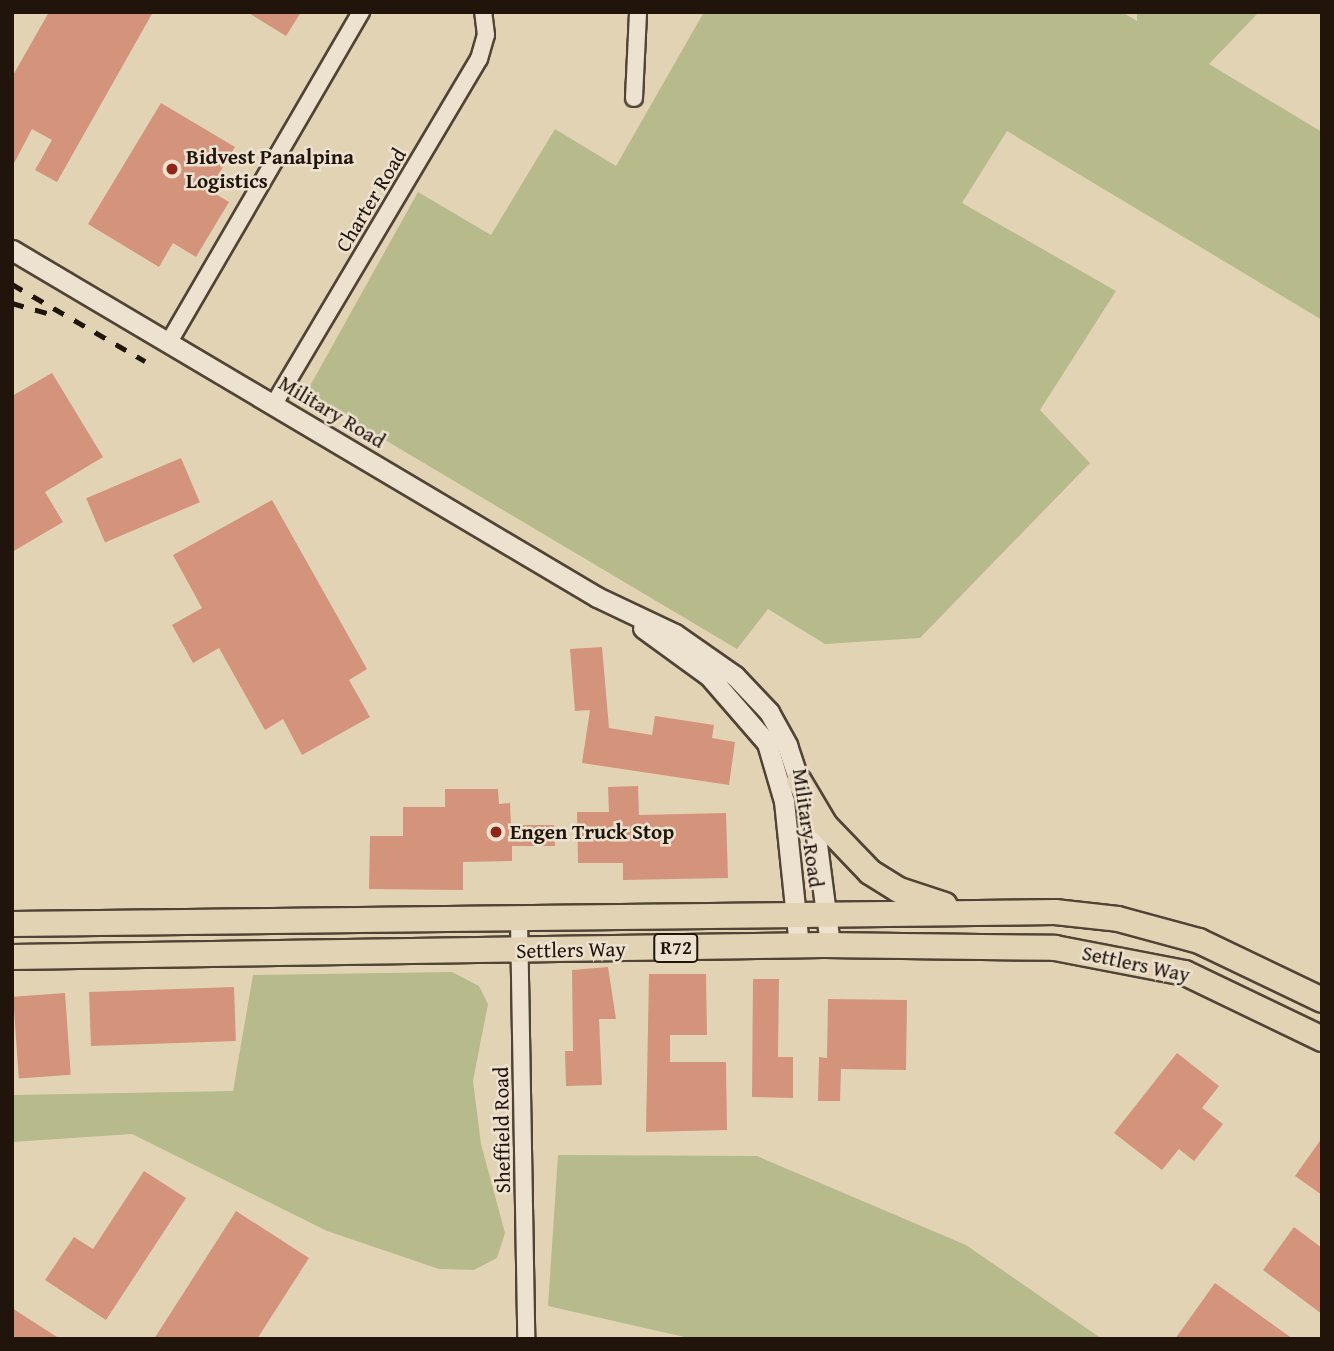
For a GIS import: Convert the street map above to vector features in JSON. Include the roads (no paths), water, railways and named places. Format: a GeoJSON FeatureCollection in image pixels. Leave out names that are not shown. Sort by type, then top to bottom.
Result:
{"type":"FeatureCollection","features":[{"type":"Feature","properties":{"kind":"main road"},"geometry":{"type":"LineString","coordinates":[[799,781],[825,825],[870,872],[898,890],[965,912]]}},
{"type":"Feature","properties":{"kind":"main road","name":"Settlers Way"},"geometry":{"type":"LineString","coordinates":[[12,924],[519,920],[965,912],[1118,919],[1245,959],[1322,1000]]}},
{"type":"Feature","properties":{"kind":"main road","name":"Settlers Way"},"geometry":{"type":"LineString","coordinates":[[12,957],[996,944],[1141,961],[1231,990],[1322,1039]]}},
{"type":"Feature","properties":{"kind":"street"},"geometry":{"type":"LineString","coordinates":[[169,342],[361,12]]}},
{"type":"Feature","properties":{"kind":"street","name":"Charter Road"},"geometry":{"type":"LineString","coordinates":[[274,404],[479,59],[486,35],[483,12]]}},
{"type":"Feature","properties":{"kind":"street"},"geometry":{"type":"LineString","coordinates":[[634,98],[639,12]]}},
{"type":"Feature","properties":{"kind":"street","name":"Military Road"},"geometry":{"type":"LineString","coordinates":[[12,250],[628,612],[709,655],[743,684],[769,712],[799,781],[815,829],[830,945]]}},
{"type":"Feature","properties":{"kind":"street","name":"Military Road"},"geometry":{"type":"LineString","coordinates":[[628,612],[709,676],[767,743],[784,801],[799,945]]}},
{"type":"Feature","properties":{"kind":"street","name":"Sheffield Road"},"geometry":{"type":"LineString","coordinates":[[519,920],[526,1339]]}},
{"type":"Feature","properties":{"kind":"railway"},"geometry":{"type":"LineString","coordinates":[[12,284],[145,361]]}},
{"type":"Feature","properties":{"kind":"railway"},"geometry":{"type":"LineString","coordinates":[[12,303],[48,313]]}},
{"type":"Feature","properties":{"kind":"place","name":"Bidvest Panalpina Logistics"},"geometry":{"type":"Point","coordinates":[172,169]}},
{"type":"Feature","properties":{"kind":"place","name":"Engen Truck Stop"},"geometry":{"type":"Point","coordinates":[496,832]}}]}
